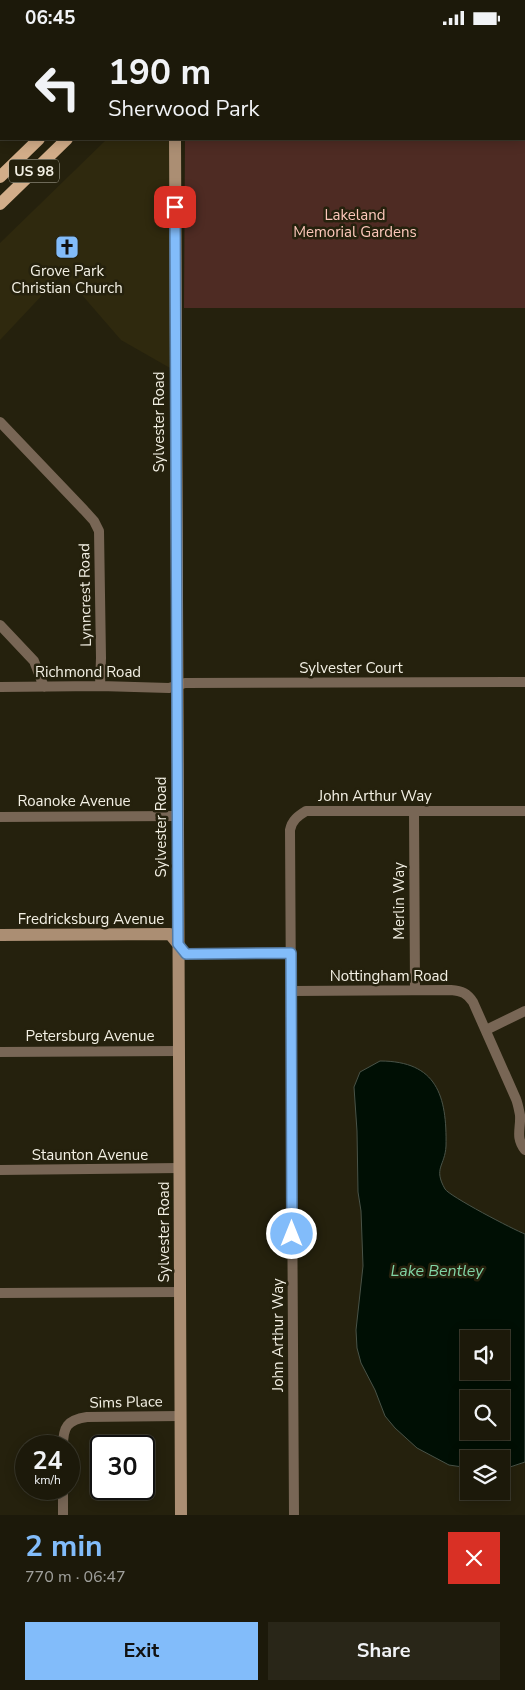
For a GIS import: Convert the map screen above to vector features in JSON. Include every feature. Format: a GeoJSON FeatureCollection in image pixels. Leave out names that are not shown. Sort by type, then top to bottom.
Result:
{"type":"FeatureCollection","features":[{"type":"Feature","properties":{"kind":"main road","name":"US 98"},"geometry":{"type":"LineString","coordinates":[[0,177],[38,140]]}},
{"type":"Feature","properties":{"kind":"main road","name":"US 98"},"geometry":{"type":"LineString","coordinates":[[0,204],[66,140]]}},
{"type":"Feature","properties":{"kind":"street","name":"Sylvester Road"},"geometry":{"type":"LineString","coordinates":[[175,140],[181,1515]]}},
{"type":"Feature","properties":{"kind":"street","name":"Lynncrest Road"},"geometry":{"type":"LineString","coordinates":[[0,422],[94,521],[99,531],[102,657],[100,686]]}},
{"type":"Feature","properties":{"kind":"street"},"geometry":{"type":"LineString","coordinates":[[0,625],[34,661],[44,687]]}},
{"type":"Feature","properties":{"kind":"street","name":"Sylvester Court"},"geometry":{"type":"LineString","coordinates":[[176,685],[195,683],[525,682]]}},
{"type":"Feature","properties":{"kind":"street","name":"Richmond Road"},"geometry":{"type":"LineString","coordinates":[[0,687],[100,686],[169,688],[176,685]]}},
{"type":"Feature","properties":{"kind":"street","name":"John Arthur Way"},"geometry":{"type":"LineString","coordinates":[[294,1515],[290,830],[292,823],[299,815],[306,811],[525,811]]}},
{"type":"Feature","properties":{"kind":"street","name":"Merlin Way"},"geometry":{"type":"LineString","coordinates":[[414,811],[415,990]]}},
{"type":"Feature","properties":{"kind":"street","name":"Roanoke Avenue"},"geometry":{"type":"LineString","coordinates":[[0,817],[178,816]]}},
{"type":"Feature","properties":{"kind":"street","name":"Fredricksburg Avenue"},"geometry":{"type":"LineString","coordinates":[[0,935],[170,934],[178,944]]}},
{"type":"Feature","properties":{"kind":"street"},"geometry":{"type":"LineString","coordinates":[[178,944],[186,954],[291,953]]}},
{"type":"Feature","properties":{"kind":"street","name":"Nottingham Road"},"geometry":{"type":"LineString","coordinates":[[292,991],[461,991],[468,995],[486,1030],[516,1099],[520,1113],[518,1134],[520,1143],[525,1150]]}},
{"type":"Feature","properties":{"kind":"street"},"geometry":{"type":"LineString","coordinates":[[486,1030],[525,1011]]}},
{"type":"Feature","properties":{"kind":"street","name":"Petersburg Avenue"},"geometry":{"type":"LineString","coordinates":[[0,1052],[180,1051]]}},
{"type":"Feature","properties":{"kind":"street","name":"Staunton Avenue"},"geometry":{"type":"LineString","coordinates":[[0,1170],[180,1169]]}},
{"type":"Feature","properties":{"kind":"street"},"geometry":{"type":"LineString","coordinates":[[0,1293],[180,1292]]}},
{"type":"Feature","properties":{"kind":"street","name":"Sims Place"},"geometry":{"type":"LineString","coordinates":[[64,1435],[64,1430],[70,1423],[76,1419],[87,1417],[180,1416]]}},
{"type":"Feature","properties":{"kind":"street"},"geometry":{"type":"LineString","coordinates":[[63,1500],[63,1515]]}},
{"type":"Feature","properties":{"kind":"shaded area"},"geometry":{"type":"Polygon","coordinates":[[[106,140],[169,140],[170,368],[121,340],[63,273],[0,340],[0,243],[106,140]]]}},
{"type":"Feature","properties":{"kind":"green space","name":"Lakeland Memorial Gardens"},"geometry":{"type":"Polygon","coordinates":[[[185,140],[525,140],[525,308],[184,308],[185,140]]]}},
{"type":"Feature","properties":{"kind":"water","name":"Lake Bentley"},"geometry":{"type":"Polygon","coordinates":[[[380,1061],[414,1067],[426,1075],[435,1085],[441,1097],[444,1112],[446,1146],[440,1176],[445,1189],[469,1205],[525,1234],[525,1462],[510,1467],[510,1450],[460,1450],[460,1467],[449,1465],[417,1448],[385,1416],[375,1390],[361,1363],[357,1348],[356,1330],[363,1266],[354,1087],[360,1072],[380,1061]]]}},
{"type":"Feature","properties":{"kind":"place","name":"Grove Park Christian Church"},"geometry":{"type":"Point","coordinates":[67,247]}},
{"type":"Feature","properties":{"kind":"route"},"geometry":{"type":"LineString","coordinates":[[175,207],[178,944],[186,954],[291,953],[292,1234]]}}]}
